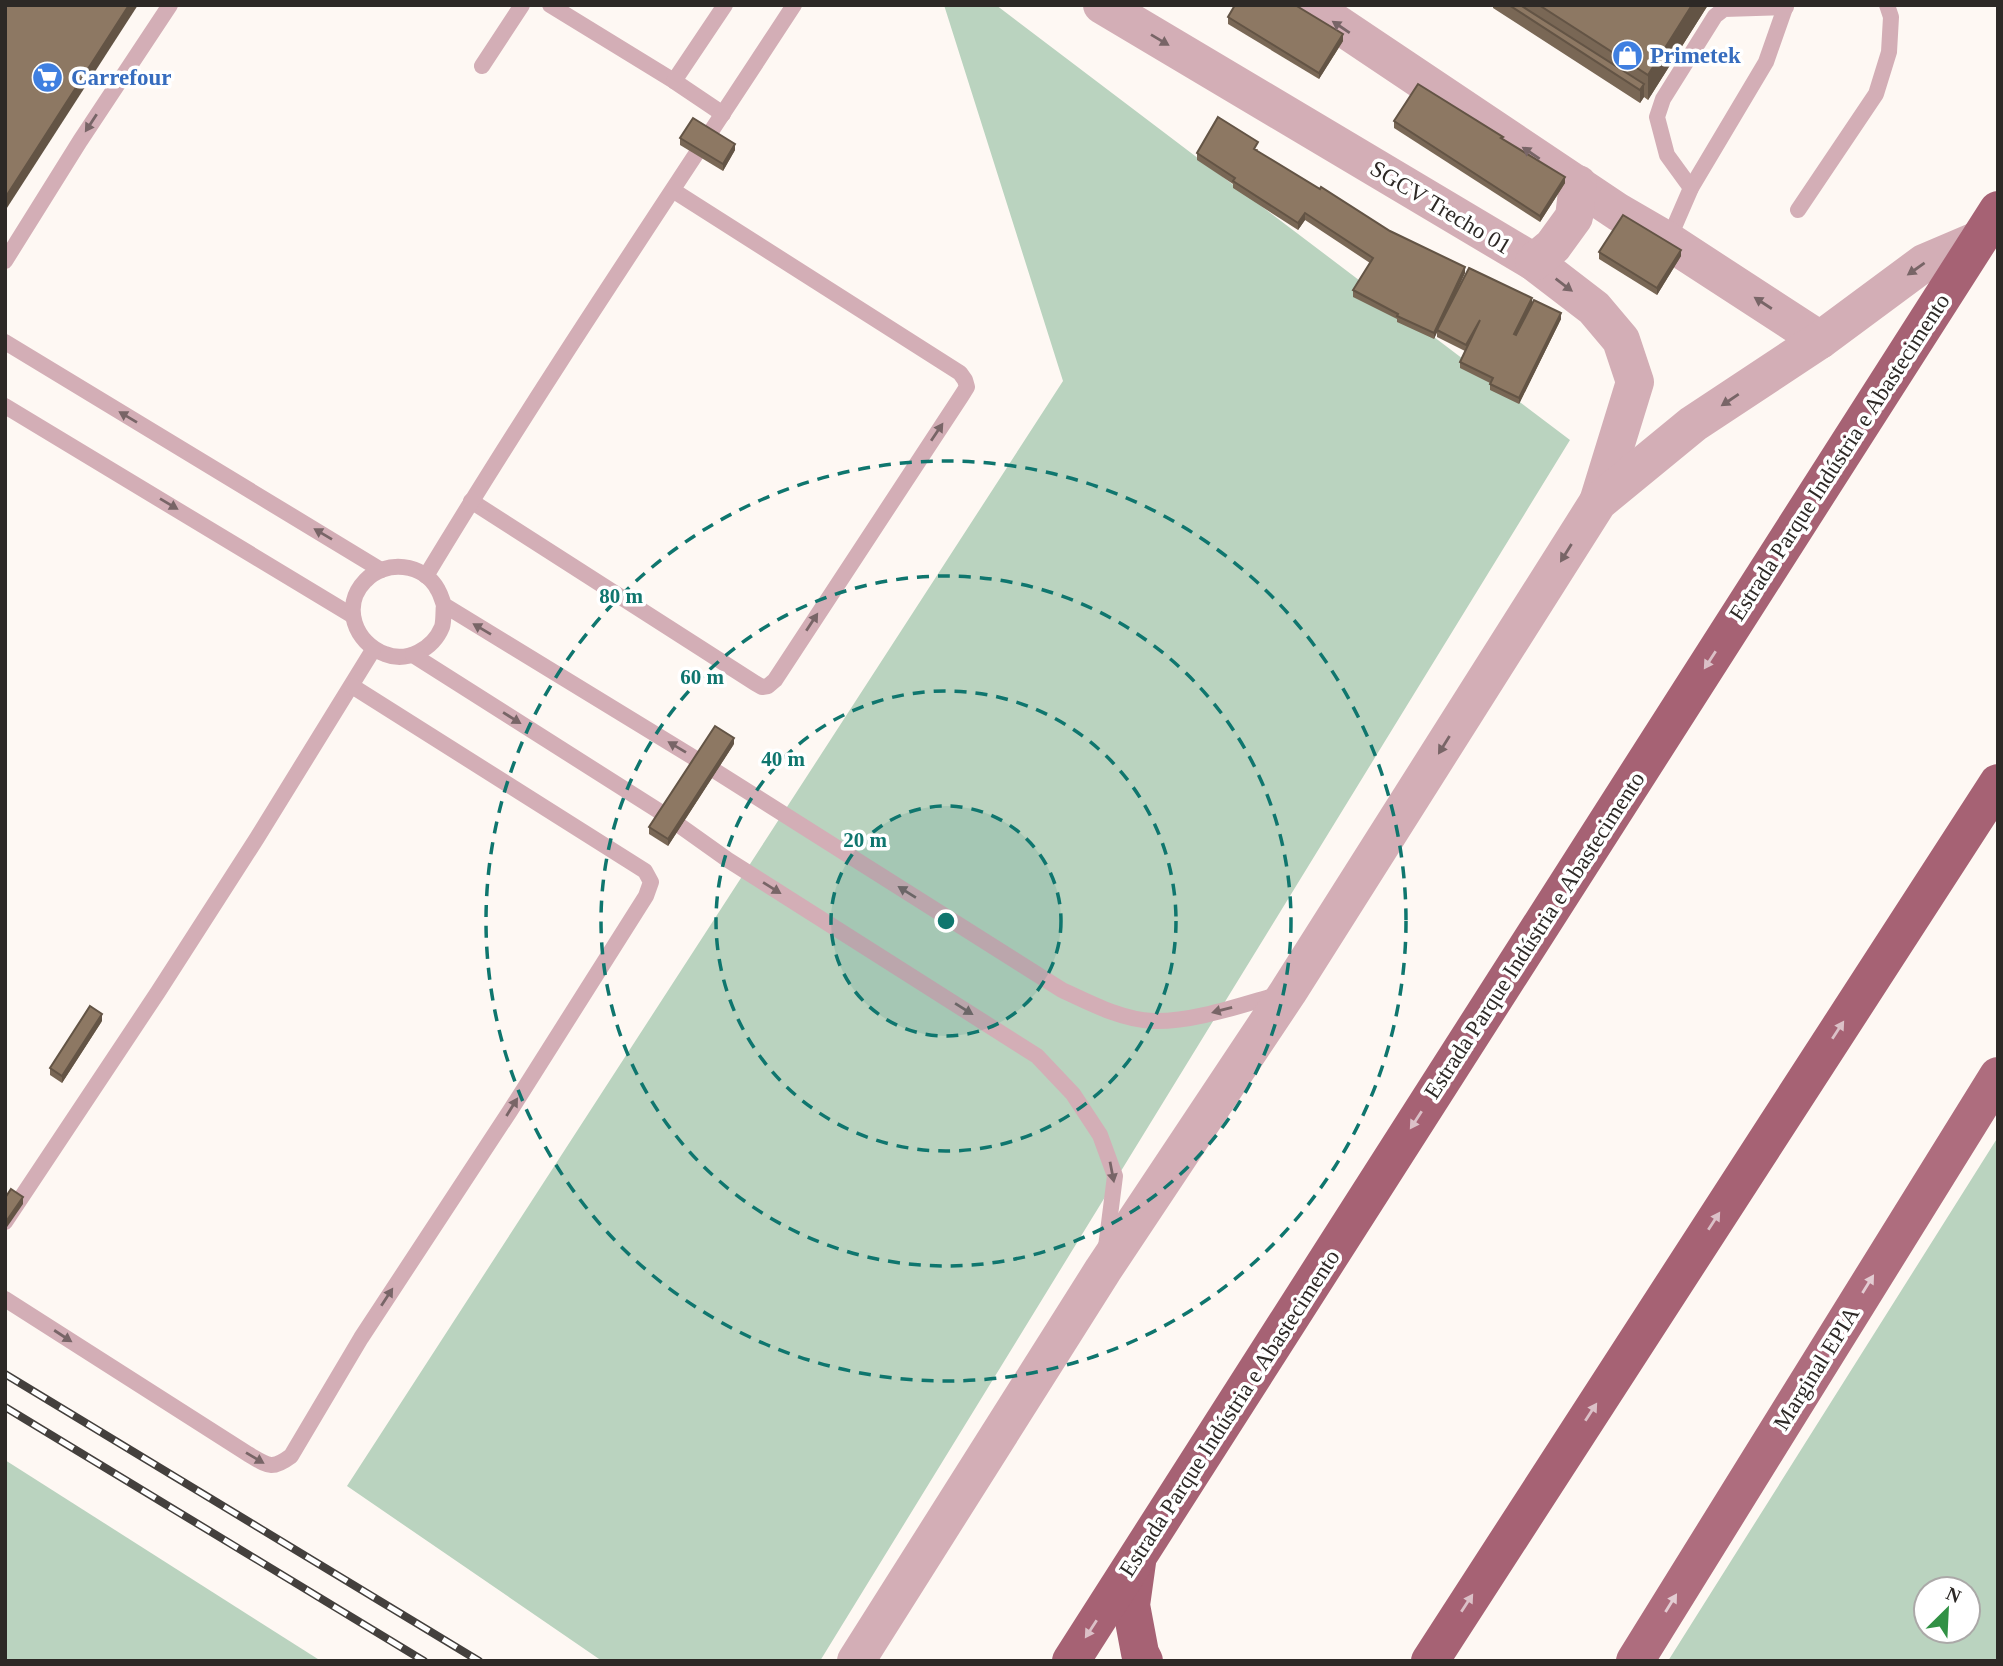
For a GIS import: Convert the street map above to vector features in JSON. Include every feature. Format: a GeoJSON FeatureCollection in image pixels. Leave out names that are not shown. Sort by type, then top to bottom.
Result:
{"type":"FeatureCollection","features":[{"type":"Feature","properties":{"kind":"highway","name":"Estrada Parque Indústria e Abastecimento"},"geometry":{"type":"LineString","coordinates":[[1071,1661],[1988,225]]}},
{"type":"Feature","properties":{"kind":"highway"},"geometry":{"type":"LineString","coordinates":[[1430,1661],[1998,783]]}},
{"type":"Feature","properties":{"kind":"highway"},"geometry":{"type":"LineString","coordinates":[[1138,1557],[1131,1605],[1144,1661]]}},
{"type":"Feature","properties":{"kind":"main road","name":"Marginal EPIA"},"geometry":{"type":"LineString","coordinates":[[1635,1661],[1998,1076]]}},
{"type":"Feature","properties":{"kind":"street","name":"SGCV Trecho 01"},"geometry":{"type":"LineString","coordinates":[[1102,5],[1534,262],[1594,308],[1621,340],[1635,382],[1598,502]]}},
{"type":"Feature","properties":{"kind":"street"},"geometry":{"type":"LineString","coordinates":[[1309,5],[1618,212],[1668,241],[1820,340]]}},
{"type":"Feature","properties":{"kind":"street"},"geometry":{"type":"LineString","coordinates":[[1534,262],[1553,246],[1574,216],[1578,184]]}},
{"type":"Feature","properties":{"kind":"street"},"geometry":{"type":"LineString","coordinates":[[856,1661],[1103,1270],[1288,992],[1598,502],[1693,424],[1820,340],[1924,263],[1988,225]]}},
{"type":"Feature","properties":{"kind":"lane"},"geometry":{"type":"LineString","coordinates":[[5,261],[79,141],[170,5]]}},
{"type":"Feature","properties":{"kind":"lane"},"geometry":{"type":"LineString","coordinates":[[482,66],[522,5]]}},
{"type":"Feature","properties":{"kind":"lane"},"geometry":{"type":"LineString","coordinates":[[550,5],[723,114]]}},
{"type":"Feature","properties":{"kind":"lane"},"geometry":{"type":"LineString","coordinates":[[674,81],[725,5]]}},
{"type":"Feature","properties":{"kind":"lane"},"geometry":{"type":"LineString","coordinates":[[426,576],[620,268],[674,191],[794,5]]}},
{"type":"Feature","properties":{"kind":"lane"},"geometry":{"type":"LineString","coordinates":[[1798,210],[1876,94],[1889,51],[1891,18],[1887,5]]}},
{"type":"Feature","properties":{"kind":"lane"},"geometry":{"type":"LineString","coordinates":[[1668,241],[1691,188],[1766,62],[1786,6],[1724,9],[1715,16],[1663,99],[1657,117],[1667,155],[1691,188]]}},
{"type":"Feature","properties":{"kind":"lane"},"geometry":{"type":"LineString","coordinates":[[471,501],[755,683],[768,687],[967,387],[960,373],[674,191]]}},
{"type":"Feature","properties":{"kind":"lane"},"geometry":{"type":"LineString","coordinates":[[5,342],[381,570]]}},
{"type":"Feature","properties":{"kind":"lane"},"geometry":{"type":"LineString","coordinates":[[5,406],[353,616]]}},
{"type":"Feature","properties":{"kind":"lane"},"geometry":{"type":"LineString","coordinates":[[396,566],[412,568],[426,576],[438,589],[444,605],[442,626],[430,644],[413,656],[392,657],[373,650],[359,635],[353,616],[355,597],[365,581],[381,570],[396,566]]}},
{"type":"Feature","properties":{"kind":"lane"},"geometry":{"type":"LineString","coordinates":[[444,605],[701,762],[1062,990],[1098,1007],[1152,1021],[1194,1017],[1288,992]]}},
{"type":"Feature","properties":{"kind":"lane"},"geometry":{"type":"LineString","coordinates":[[5,1222],[151,1003],[373,650]]}},
{"type":"Feature","properties":{"kind":"lane"},"geometry":{"type":"LineString","coordinates":[[413,656],[662,813],[728,860],[1037,1056],[1073,1094],[1100,1135],[1115,1176],[1103,1270]]}},
{"type":"Feature","properties":{"kind":"lane"},"geometry":{"type":"LineString","coordinates":[[5,1299],[248,1454],[269,1466],[279,1465],[291,1456],[361,1338],[510,1111],[646,896],[651,882],[645,871],[352,687]]}},
{"type":"Feature","properties":{"kind":"green space"},"geometry":{"type":"Polygon","coordinates":[[[944,5],[996,5],[1570,440],[820,1661],[602,1661],[347,1486],[1063,381],[944,5]]]}},
{"type":"Feature","properties":{"kind":"green space"},"geometry":{"type":"Polygon","coordinates":[[[1998,1137],[1998,1661],[1668,1661],[1998,1137]]]}},
{"type":"Feature","properties":{"kind":"green space"},"geometry":{"type":"Polygon","coordinates":[[[5,1460],[321,1661],[5,1661],[5,1460]]]}},
{"type":"Feature","properties":{"kind":"building","name":"Carrefour"},"geometry":{"type":"Polygon","coordinates":[[[5,5],[129,5],[5,198],[5,5]]]}},
{"type":"Feature","properties":{"kind":"building"},"geometry":{"type":"Polygon","coordinates":[[[1235,5],[1295,5],[1343,34],[1319,73],[1228,17],[1235,5]]]}},
{"type":"Feature","properties":{"kind":"building"},"geometry":{"type":"Polygon","coordinates":[[[1509,5],[1520,5],[1644,84],[1640,90],[1509,5]]]}},
{"type":"Feature","properties":{"kind":"building"},"geometry":{"type":"Polygon","coordinates":[[[1539,5],[1692,5],[1648,75],[1539,5]]]}},
{"type":"Feature","properties":{"kind":"building"},"geometry":{"type":"Polygon","coordinates":[[[1418,84],[1565,177],[1540,216],[1394,121],[1418,84]]]}},
{"type":"Feature","properties":{"kind":"building"},"geometry":{"type":"Polygon","coordinates":[[[1218,117],[1258,142],[1254,149],[1390,231],[1465,267],[1434,333],[1397,316],[1398,314],[1353,290],[1373,258],[1305,213],[1298,223],[1233,181],[1235,178],[1197,153],[1218,117]]]}},
{"type":"Feature","properties":{"kind":"building"},"geometry":{"type":"Polygon","coordinates":[[[693,118],[735,144],[723,164],[680,138],[693,118]]]}},
{"type":"Feature","properties":{"kind":"building"},"geometry":{"type":"Polygon","coordinates":[[[1623,215],[1681,250],[1657,288],[1599,252],[1623,215]]]}},
{"type":"Feature","properties":{"kind":"building"},"geometry":{"type":"Polygon","coordinates":[[[1469,268],[1532,298],[1514,334],[1516,335],[1534,300],[1561,313],[1519,398],[1490,384],[1493,378],[1460,362],[1480,320],[1466,345],[1437,330],[1469,268]]]}},
{"type":"Feature","properties":{"kind":"building"},"geometry":{"type":"Polygon","coordinates":[[[715,726],[734,738],[668,839],[649,827],[715,726]]]}},
{"type":"Feature","properties":{"kind":"building"},"geometry":{"type":"Polygon","coordinates":[[[90,1006],[102,1014],[62,1076],[50,1068],[90,1006]]]}},
{"type":"Feature","properties":{"kind":"building"},"geometry":{"type":"Polygon","coordinates":[[[11,1189],[23,1197],[5,1223],[5,1198],[11,1189]]]}},
{"type":"Feature","properties":{"kind":"railway"},"geometry":{"type":"LineString","coordinates":[[5,1374],[479,1661]]}},
{"type":"Feature","properties":{"kind":"railway"},"geometry":{"type":"LineString","coordinates":[[5,1407],[424,1661]]}},
{"type":"Feature","properties":{"kind":"place","name":"Primetek"},"geometry":{"type":"Point","coordinates":[1627,55]}},
{"type":"Feature","properties":{"kind":"place","name":"Carrefour"},"geometry":{"type":"Point","coordinates":[48,77]}}]}
